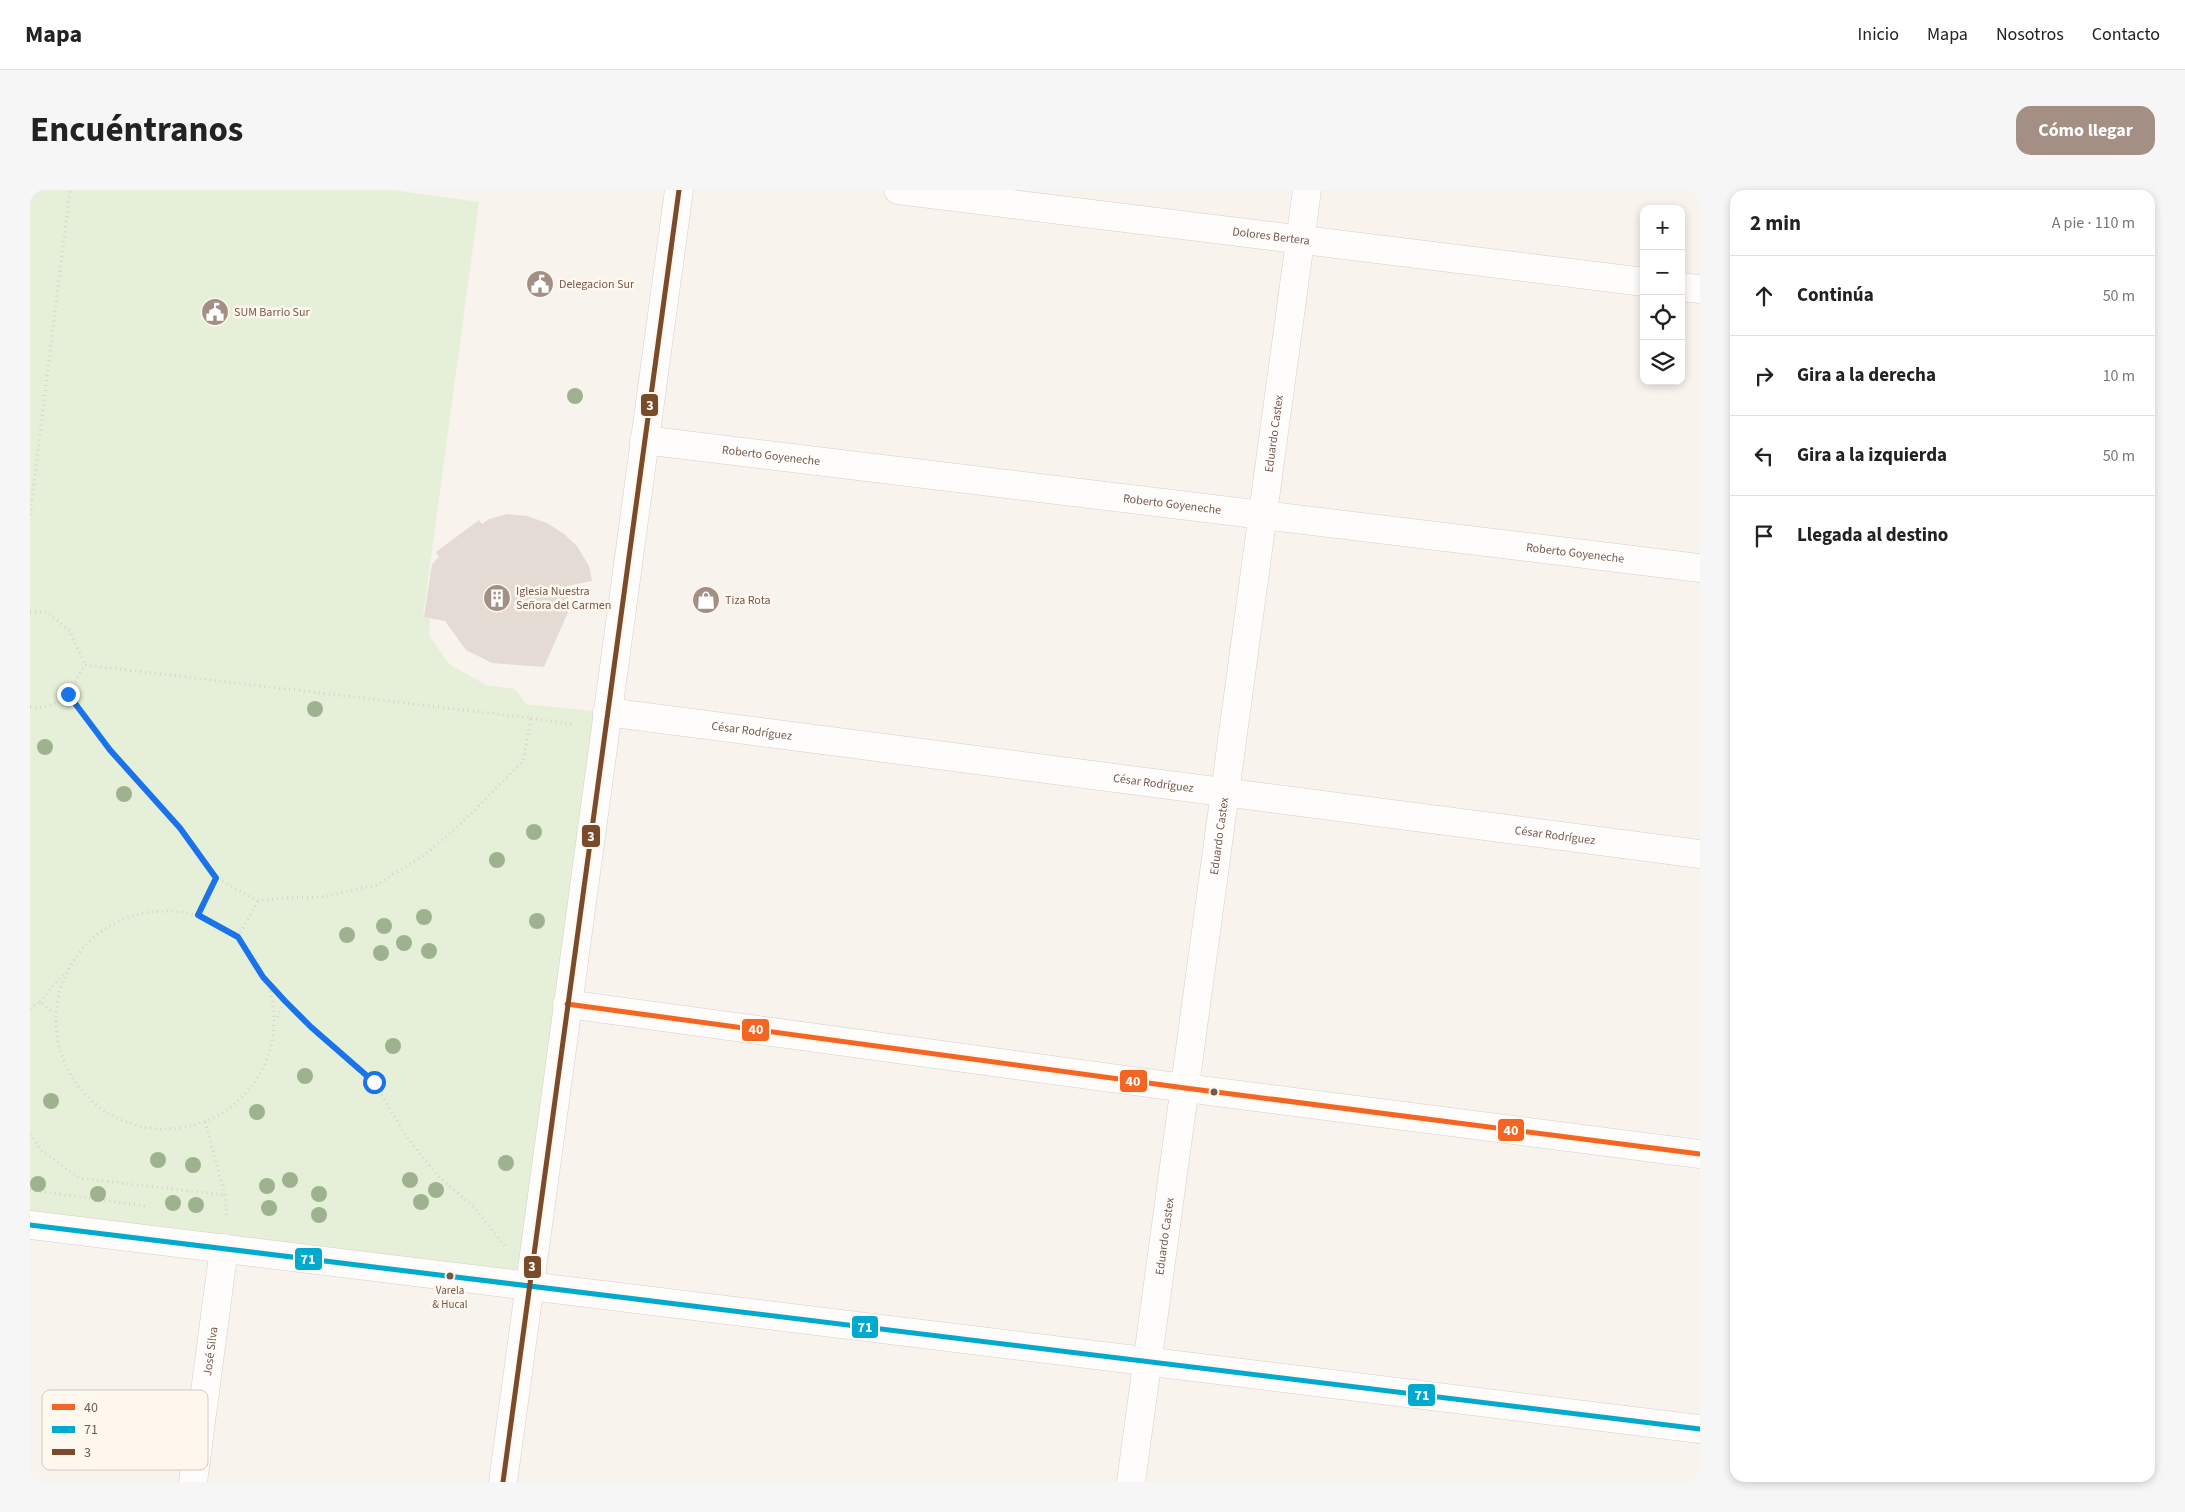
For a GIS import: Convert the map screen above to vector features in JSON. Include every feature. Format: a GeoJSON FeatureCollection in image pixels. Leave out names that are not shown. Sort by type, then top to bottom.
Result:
{"type":"FeatureCollection","features":[{"type":"Feature","properties":{"kind":"street"},"geometry":{"type":"LineString","coordinates":[[503,1482],[678,190]]}},
{"type":"Feature","properties":{"kind":"street","name":"Dolores Bertera"},"geometry":{"type":"LineString","coordinates":[[898,190],[1640,282]]}},
{"type":"Feature","properties":{"kind":"street","name":"Eduardo Castex"},"geometry":{"type":"LineString","coordinates":[[1132,1482],[1307,190]]}},
{"type":"Feature","properties":{"kind":"street"},"geometry":{"type":"LineString","coordinates":[[1685,287],[1700,289]]}},
{"type":"Feature","properties":{"kind":"street","name":"Roberto Goyeneche"},"geometry":{"type":"LineString","coordinates":[[644,440],[1700,568]]}},
{"type":"Feature","properties":{"kind":"street","name":"César Rodríguez"},"geometry":{"type":"LineString","coordinates":[[608,712],[1700,854]]}},
{"type":"Feature","properties":{"kind":"street"},"geometry":{"type":"LineString","coordinates":[[568,1004],[1185,1088],[1700,1154]]}},
{"type":"Feature","properties":{"kind":"street"},"geometry":{"type":"LineString","coordinates":[[30,1224],[1700,1429]]}},
{"type":"Feature","properties":{"kind":"street","name":"José Silva"},"geometry":{"type":"LineString","coordinates":[[205,1390],[224,1248]]}},
{"type":"Feature","properties":{"kind":"path"},"geometry":{"type":"LineString","coordinates":[[30,515],[70,190]]}},
{"type":"Feature","properties":{"kind":"path"},"geometry":{"type":"LineString","coordinates":[[30,612],[47,612],[70,631],[85,665]]}},
{"type":"Feature","properties":{"kind":"path"},"geometry":{"type":"LineString","coordinates":[[30,707],[43,708],[68,694],[85,665]]}},
{"type":"Feature","properties":{"kind":"path"},"geometry":{"type":"LineString","coordinates":[[68,694],[110,750],[180,828],[216,878],[258,901],[282,898],[324,897],[376,885],[422,856],[462,823],[523,761],[531,718],[85,665]]}},
{"type":"Feature","properties":{"kind":"path"},"geometry":{"type":"LineString","coordinates":[[198,915],[216,878]]}},
{"type":"Feature","properties":{"kind":"path"},"geometry":{"type":"LineString","coordinates":[[238,937],[258,901]]}},
{"type":"Feature","properties":{"kind":"path"},"geometry":{"type":"LineString","coordinates":[[30,1009],[40,1002],[64,972],[104,931],[148,910],[198,915],[238,937],[263,977],[285,1001],[311,1027],[374,1082],[406,1136],[439,1177],[474,1207],[509,1251]]}},
{"type":"Feature","properties":{"kind":"path"},"geometry":{"type":"LineString","coordinates":[[64,972],[54,1013],[58,1049],[78,1085],[112,1120],[162,1128],[205,1122],[245,1097],[269,1061],[276,1018],[285,1001]]}},
{"type":"Feature","properties":{"kind":"path"},"geometry":{"type":"LineString","coordinates":[[263,977],[276,1018]]}},
{"type":"Feature","properties":{"kind":"path"},"geometry":{"type":"LineString","coordinates":[[40,1002],[54,1013]]}},
{"type":"Feature","properties":{"kind":"path"},"geometry":{"type":"LineString","coordinates":[[205,1122],[225,1195],[227,1218]]}},
{"type":"Feature","properties":{"kind":"path"},"geometry":{"type":"LineString","coordinates":[[30,1134],[41,1150],[79,1178],[225,1195]]}},
{"type":"Feature","properties":{"kind":"green space"},"geometry":{"type":"Polygon","coordinates":[[[30,190],[392,190],[479,202],[423,617],[430,618],[429,635],[449,664],[486,685],[515,689],[526,704],[602,712],[528,1275],[30,1211],[30,190]]]}},
{"type":"Feature","properties":{"kind":"building","name":"Iglesia Nuestra Señora del Carmen"},"geometry":{"type":"Polygon","coordinates":[[[507,514],[527,516],[547,523],[564,534],[577,546],[589,566],[592,581],[567,586],[569,610],[544,667],[492,663],[466,650],[445,621],[424,617],[432,564],[439,557],[436,552],[479,520],[482,524],[489,519],[507,514]]]}},
{"type":"Feature","properties":{"kind":"transit line","name":"3"},"geometry":{"type":"LineString","coordinates":[[503,1482],[679,190]]}},
{"type":"Feature","properties":{"kind":"transit line","name":"40"},"geometry":{"type":"LineString","coordinates":[[567,1004],[1185,1088],[1700,1154]]}},
{"type":"Feature","properties":{"kind":"transit line","name":"71"},"geometry":{"type":"LineString","coordinates":[[30,1225],[1700,1429]]}},
{"type":"Feature","properties":{"kind":"place","name":"Delegacion Sur"},"geometry":{"type":"Point","coordinates":[540,284]}},
{"type":"Feature","properties":{"kind":"place","name":"SUM Barrio Sur"},"geometry":{"type":"Point","coordinates":[215,312]}},
{"type":"Feature","properties":{"kind":"place","name":"Iglesia Nuestra Señora del Carmen"},"geometry":{"type":"Point","coordinates":[497,598]}},
{"type":"Feature","properties":{"kind":"place","name":"Tiza Rota"},"geometry":{"type":"Point","coordinates":[706,600]}},
{"type":"Feature","properties":{"kind":"place","name":"Varela & Hucal"},"geometry":{"type":"Point","coordinates":[450,1276]}},
{"type":"Feature","properties":{"kind":"route"},"geometry":{"type":"LineString","coordinates":[[68,694],[110,750],[180,828],[216,878],[198,915],[238,937],[263,977],[285,1001],[311,1027],[374,1082]]}}]}
